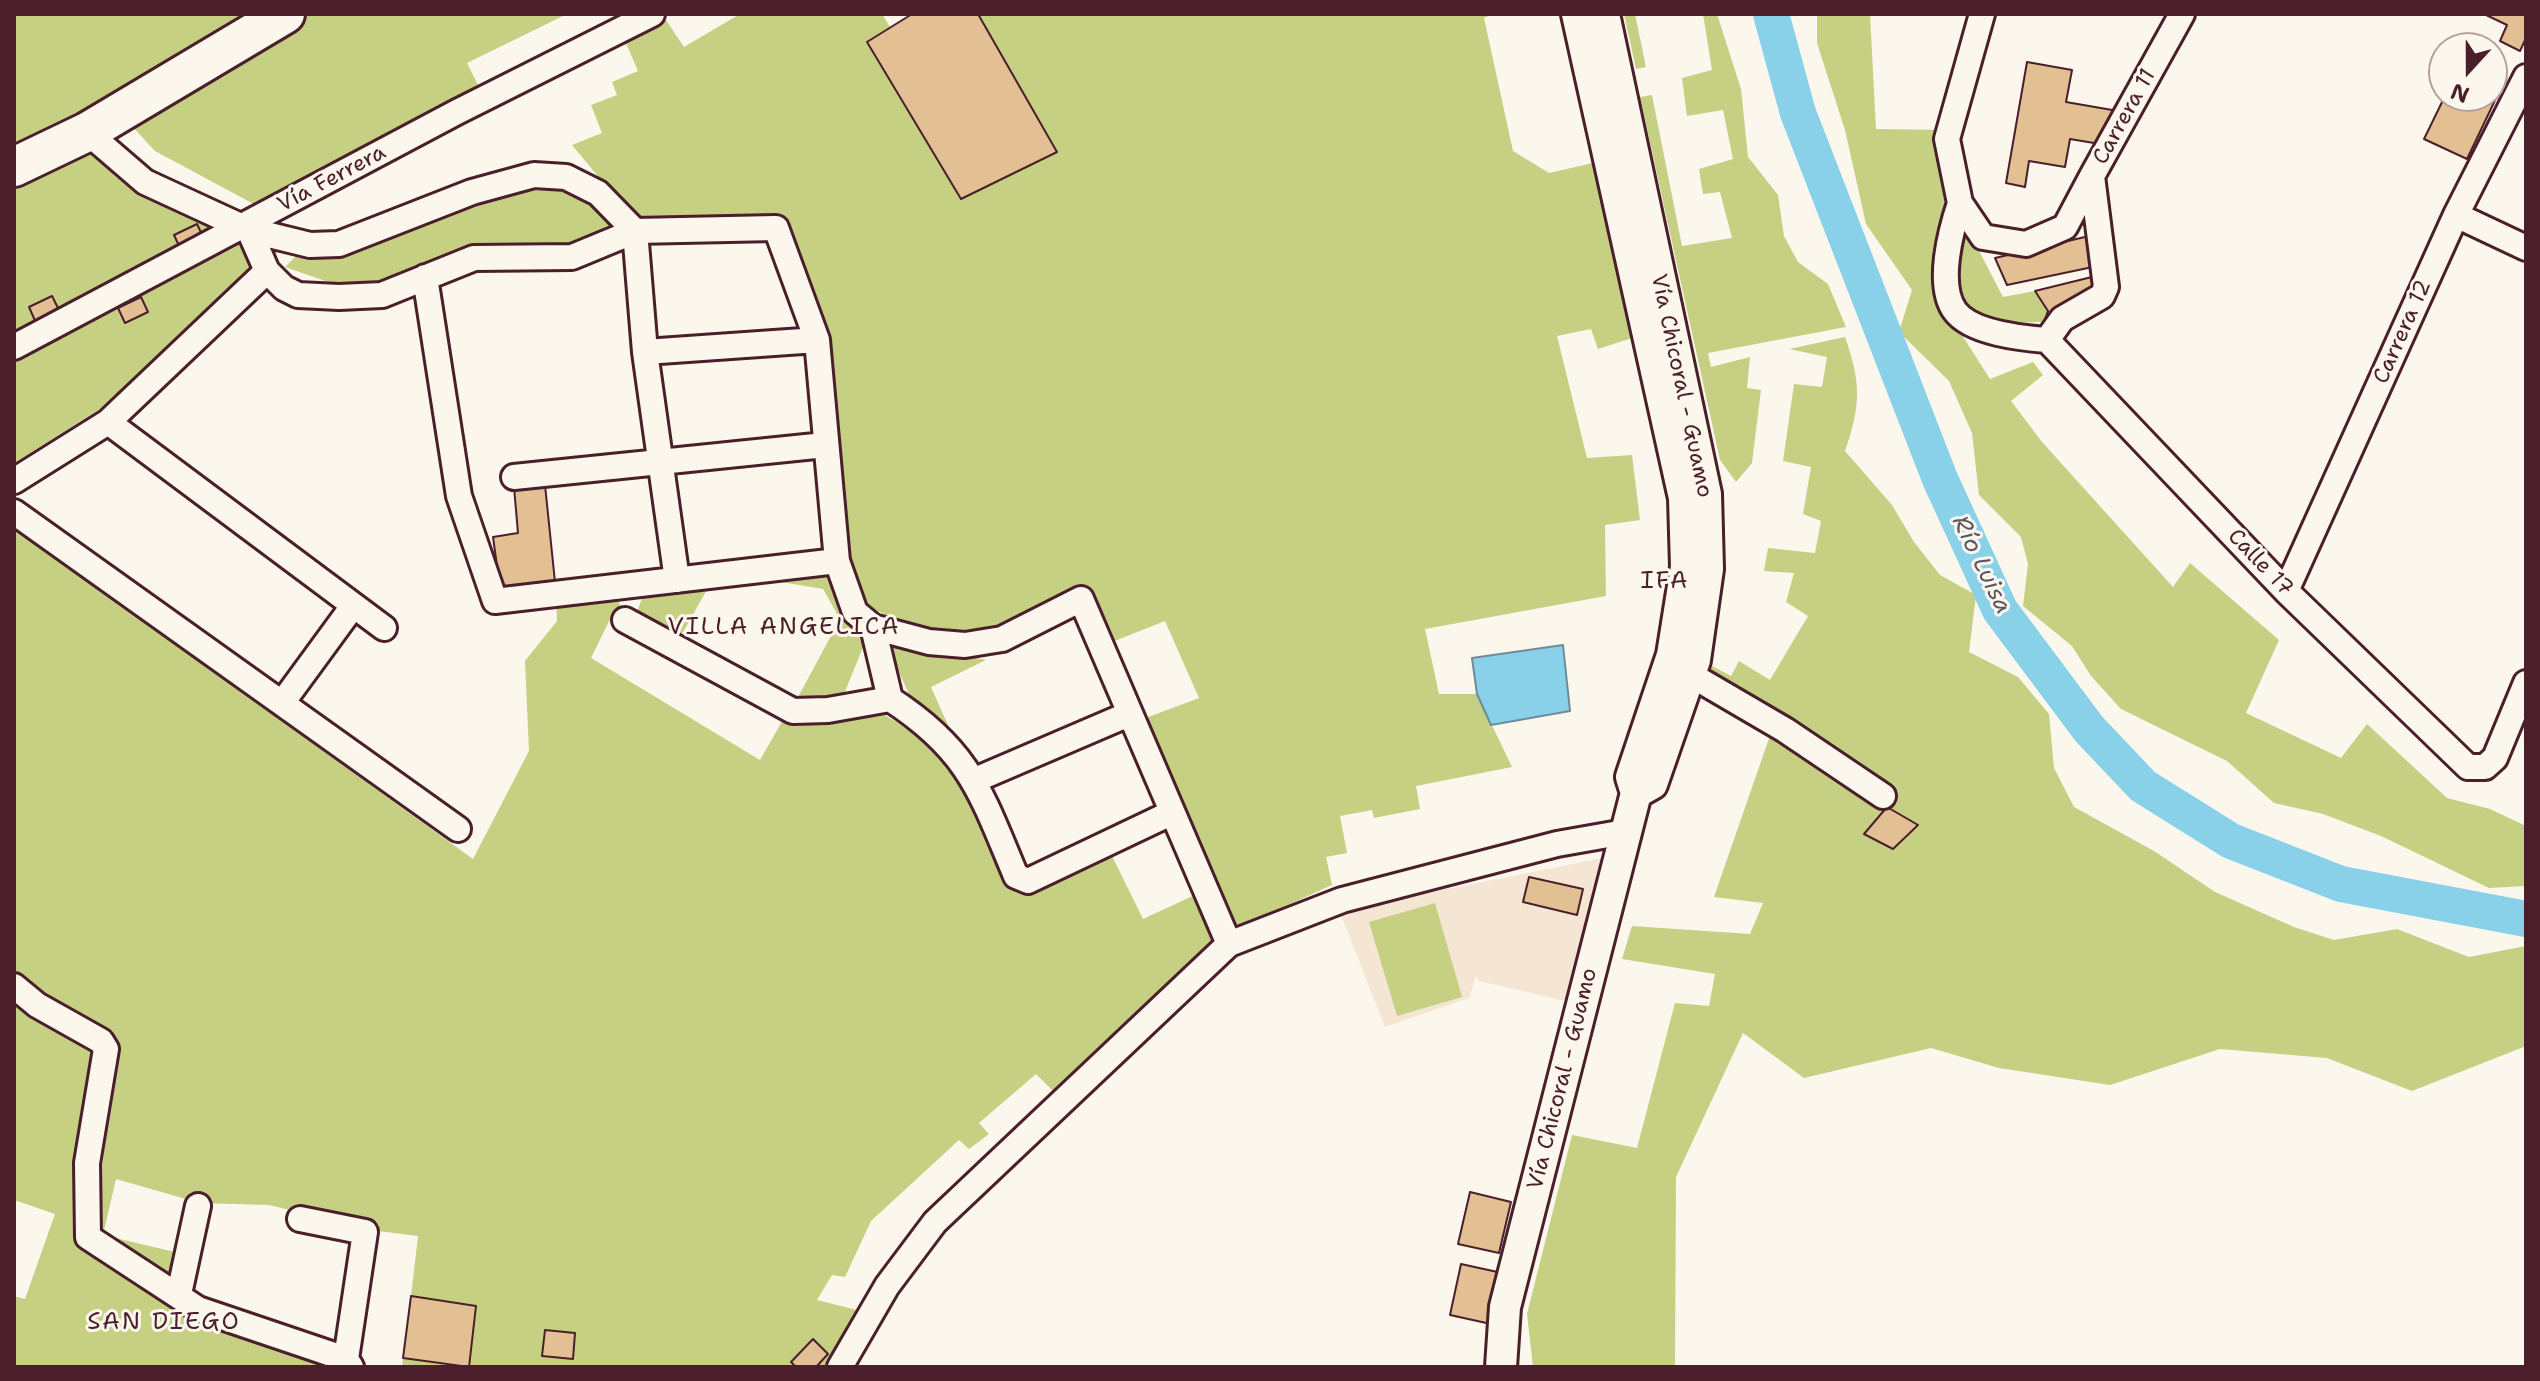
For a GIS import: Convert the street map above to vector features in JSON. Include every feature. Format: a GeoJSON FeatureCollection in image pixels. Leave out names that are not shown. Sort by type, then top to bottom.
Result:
{"type":"FeatureCollection","features":[{"type":"Feature","properties":{"kind":"main road"},"geometry":{"type":"LineString","coordinates":[[14,167],[87,132],[285,14]]}},
{"type":"Feature","properties":{"kind":"street","name":"Vía Ferrera"},"geometry":{"type":"LineString","coordinates":[[14,347],[245,229],[457,112],[652,14]]}},
{"type":"Feature","properties":{"kind":"street","name":"Vía Chicoral - Guamo"},"geometry":{"type":"LineString","coordinates":[[1501,1367],[1505,1307],[1625,832],[1636,793],[1652,784],[1686,664],[1708,569],[1706,494],[1682,439],[1607,97],[1577,14]]}},
{"type":"Feature","properties":{"kind":"street","name":"Vía Chicoral - Guamo"},"geometry":{"type":"LineString","coordinates":[[1604,14],[1607,97]]}},
{"type":"Feature","properties":{"kind":"street"},"geometry":{"type":"LineString","coordinates":[[1982,14],[1947,139],[1960,203],[1983,237],[2026,244],[2065,227],[2092,176]]}},
{"type":"Feature","properties":{"kind":"street","name":"Carrera 11"},"geometry":{"type":"LineString","coordinates":[[2047,340],[2062,319],[2102,296],[2106,287],[2092,176],[2182,14]]}},
{"type":"Feature","properties":{"kind":"street","name":"Carrera 12"},"geometry":{"type":"LineString","coordinates":[[2286,591],[2456,215],[2526,77]]}},
{"type":"Feature","properties":{"kind":"street"},"geometry":{"type":"LineString","coordinates":[[87,132],[145,182],[245,229],[310,245],[339,244],[472,192],[534,175],[566,177],[598,193],[635,231],[645,352],[677,580]]}},
{"type":"Feature","properties":{"kind":"street"},"geometry":{"type":"LineString","coordinates":[[1960,203],[1949,237],[1946,281],[1954,311],[1972,324],[2011,337],[2047,340]]}},
{"type":"Feature","properties":{"kind":"street"},"geometry":{"type":"LineString","coordinates":[[2456,215],[2526,248]]}},
{"type":"Feature","properties":{"kind":"street"},"geometry":{"type":"LineString","coordinates":[[245,229],[267,271],[284,288],[298,295],[382,295],[474,258],[572,257],[635,231],[776,228],[817,340],[837,561],[855,612],[873,627],[929,642],[965,645],[1002,639],[1081,599],[1229,944]]}},
{"type":"Feature","properties":{"kind":"street"},"geometry":{"type":"LineString","coordinates":[[14,481],[108,422],[267,271]]}},
{"type":"Feature","properties":{"kind":"street"},"geometry":{"type":"LineString","coordinates":[[425,277],[459,496],[495,601],[837,561]]}},
{"type":"Feature","properties":{"kind":"street"},"geometry":{"type":"LineString","coordinates":[[645,352],[817,340]]}},
{"type":"Feature","properties":{"kind":"street","name":"Calle 17"},"geometry":{"type":"LineString","coordinates":[[2047,340],[2286,591],[2468,767],[2485,767],[2495,758],[2526,683]]}},
{"type":"Feature","properties":{"kind":"street"},"geometry":{"type":"LineString","coordinates":[[108,422],[384,628]]}},
{"type":"Feature","properties":{"kind":"street"},"geometry":{"type":"LineString","coordinates":[[514,477],[825,445]]}},
{"type":"Feature","properties":{"kind":"street"},"geometry":{"type":"LineString","coordinates":[[14,512],[458,829]]}},
{"type":"Feature","properties":{"kind":"street"},"geometry":{"type":"LineString","coordinates":[[282,703],[353,606]]}},
{"type":"Feature","properties":{"kind":"street"},"geometry":{"type":"LineString","coordinates":[[625,620],[793,711],[828,710],[890,699],[921,719],[975,780],[1016,876],[1028,881],[1171,813]]}},
{"type":"Feature","properties":{"kind":"street"},"geometry":{"type":"LineString","coordinates":[[873,627],[890,699]]}},
{"type":"Feature","properties":{"kind":"street"},"geometry":{"type":"LineString","coordinates":[[1686,664],[1883,796]]}},
{"type":"Feature","properties":{"kind":"street"},"geometry":{"type":"LineString","coordinates":[[975,780],[1129,714]]}},
{"type":"Feature","properties":{"kind":"street"},"geometry":{"type":"LineString","coordinates":[[840,1367],[887,1286],[935,1222],[1229,944],[1342,900],[1557,844],[1625,832]]}},
{"type":"Feature","properties":{"kind":"street"},"geometry":{"type":"LineString","coordinates":[[14,986],[37,1005],[101,1041],[106,1049],[87,1163],[88,1237],[198,1309],[349,1363],[365,1232],[300,1219]]}},
{"type":"Feature","properties":{"kind":"street"},"geometry":{"type":"LineString","coordinates":[[179,1294],[198,1206]]}},
{"type":"Feature","properties":{"kind":"shaded area"},"geometry":{"type":"Polygon","coordinates":[[[1603,858],[1570,1002],[1479,981],[1476,976],[1469,998],[1385,1027],[1341,915],[1401,898],[1603,858]]]}},
{"type":"Feature","properties":{"kind":"green space"},"geometry":{"type":"Polygon","coordinates":[[[14,14],[282,14],[14,163],[14,14]]]}},
{"type":"Feature","properties":{"kind":"green space"},"geometry":{"type":"Polygon","coordinates":[[[302,14],[567,14],[467,63],[479,87],[263,209],[155,151],[129,123],[302,14]]]}},
{"type":"Feature","properties":{"kind":"green space"},"geometry":{"type":"Polygon","coordinates":[[[740,14],[882,14],[890,27],[867,42],[962,199],[1056,151],[978,14],[1494,14],[1484,18],[1513,151],[1549,173],[1602,161],[1644,334],[1598,349],[1591,329],[1557,336],[1587,458],[1632,455],[1640,520],[1605,525],[1606,596],[1425,629],[1439,694],[1477,694],[1512,767],[1416,786],[1420,809],[1374,818],[1372,810],[1340,816],[1347,853],[1326,857],[1332,885],[1235,929],[1143,719],[1199,698],[1165,621],[1112,642],[1083,586],[1004,622],[964,633],[922,629],[859,603],[841,556],[824,337],[780,224],[640,227],[572,145],[602,133],[591,105],[617,95],[612,82],[638,71],[625,41],[666,20],[684,47],[740,14]]]}},
{"type":"Feature","properties":{"kind":"green space"},"geometry":{"type":"Polygon","coordinates":[[[1624,14],[1635,14],[1646,67],[1636,69],[1624,14]]]}},
{"type":"Feature","properties":{"kind":"green space"},"geometry":{"type":"Polygon","coordinates":[[[1703,14],[1717,14],[1741,89],[1748,157],[1778,195],[1784,236],[1798,262],[1828,284],[1846,327],[1708,353],[1711,367],[1750,357],[1747,388],[1761,390],[1752,463],[1736,482],[1720,460],[1640,97],[1652,95],[1682,246],[1732,238],[1720,192],[1703,194],[1699,169],[1733,159],[1723,110],[1687,116],[1682,78],[1712,70],[1703,14]]]}},
{"type":"Feature","properties":{"kind":"green space"},"geometry":{"type":"Polygon","coordinates":[[[1817,14],[1870,14],[1876,129],[1952,130],[1978,249],[2003,297],[2035,291],[2048,311],[2044,322],[1999,323],[1962,335],[1990,379],[2033,362],[2043,375],[2011,401],[2042,442],[2173,587],[2190,563],[2279,640],[2246,713],[2341,758],[2367,724],[2447,798],[2490,809],[2526,826],[2526,886],[2489,888],[2381,836],[2323,814],[2274,803],[2227,761],[2121,709],[2091,676],[2072,646],[2023,606],[2028,564],[2021,537],[1979,495],[1972,433],[1949,381],[1899,332],[1912,290],[1866,224],[1845,130],[1817,43],[1817,14]]]}},
{"type":"Feature","properties":{"kind":"green space"},"geometry":{"type":"Polygon","coordinates":[[[102,135],[135,159],[288,243],[98,410],[14,463],[14,177],[102,135]]]}},
{"type":"Feature","properties":{"kind":"green space"},"geometry":{"type":"Polygon","coordinates":[[[525,184],[568,187],[598,207],[625,231],[568,249],[385,287],[337,285],[285,267],[304,248],[525,184]]]}},
{"type":"Feature","properties":{"kind":"green space"},"geometry":{"type":"Polygon","coordinates":[[[1845,337],[1854,368],[1857,394],[1854,420],[1845,451],[1892,505],[1914,542],[1940,575],[1976,595],[1969,652],[2018,677],[2049,714],[2054,768],[2074,807],[2154,851],[2215,892],[2294,927],[2334,940],[2397,929],[2469,957],[2526,946],[2526,1046],[2412,1091],[2327,1058],[2220,1049],[2110,1085],[1999,1068],[1931,1048],[1804,1078],[1743,1033],[1676,1177],[1675,1367],[1533,1367],[1527,1314],[1572,1135],[1637,1148],[1675,1003],[1709,1006],[1715,974],[1622,959],[1632,926],[1750,934],[1763,903],[1714,897],[1774,724],[1705,690],[1712,666],[1731,676],[1739,661],[1770,680],[1808,616],[1786,602],[1794,573],[1764,571],[1768,548],[1815,553],[1821,521],[1803,514],[1811,467],[1783,461],[1794,384],[1822,387],[1827,357],[1789,349],[1845,337]]]}},
{"type":"Feature","properties":{"kind":"green space"},"geometry":{"type":"Polygon","coordinates":[[[14,529],[473,859],[529,751],[525,661],[557,621],[556,599],[618,592],[621,617],[613,613],[591,658],[760,760],[788,711],[880,712],[957,760],[1011,880],[1111,854],[1143,919],[1199,893],[1221,942],[1057,1095],[1036,1074],[979,1123],[989,1134],[969,1149],[959,1140],[871,1221],[845,1277],[832,1275],[817,1300],[861,1311],[839,1350],[824,1367],[469,1367],[476,1306],[411,1296],[418,1236],[378,1231],[269,1205],[200,1203],[116,1179],[103,1235],[179,1253],[172,1281],[100,1249],[346,1367],[14,1367],[14,1296],[25,1299],[55,1214],[14,1200],[14,529]]]}},
{"type":"Feature","properties":{"kind":"green space"},"geometry":{"type":"Polygon","coordinates":[[[833,571],[868,635],[842,699],[797,699],[840,619],[823,589],[775,581],[833,571]]]}},
{"type":"Feature","properties":{"kind":"green space"},"geometry":{"type":"Polygon","coordinates":[[[709,586],[682,634],[637,612],[644,593],[709,586]]]}},
{"type":"Feature","properties":{"kind":"green space"},"geometry":{"type":"Polygon","coordinates":[[[883,637],[986,660],[931,687],[952,734],[909,694],[883,637]]]}},
{"type":"Feature","properties":{"kind":"green space"},"geometry":{"type":"Polygon","coordinates":[[[1435,903],[1462,997],[1397,1016],[1369,922],[1435,903]]]}},
{"type":"Feature","properties":{"kind":"green space"},"geometry":{"type":"Polygon","coordinates":[[[403,1358],[460,1367],[402,1367],[403,1358]]]}},
{"type":"Feature","properties":{"kind":"water"},"geometry":{"type":"Polygon","coordinates":[[[1563,645],[1570,711],[1491,725],[1477,694],[1472,658],[1563,645]]]}},
{"type":"Feature","properties":{"kind":"building"},"geometry":{"type":"Polygon","coordinates":[[[912,14],[978,14],[1057,152],[961,199],[867,42],[912,14]]]}},
{"type":"Feature","properties":{"kind":"building"},"geometry":{"type":"Polygon","coordinates":[[[2484,14],[2526,14],[2526,38],[2520,51],[2508,45],[2508,32],[2504,32],[2507,25],[2484,14]]]}},
{"type":"Feature","properties":{"kind":"building"},"geometry":{"type":"Polygon","coordinates":[[[2027,62],[2072,70],[2066,102],[2118,111],[2112,146],[2070,139],[2065,167],[2029,161],[2025,187],[2006,183],[2027,62]]]}},
{"type":"Feature","properties":{"kind":"building"},"geometry":{"type":"Polygon","coordinates":[[[2437,112],[2489,112],[2467,159],[2424,139],[2437,112]]]}},
{"type":"Feature","properties":{"kind":"building"},"geometry":{"type":"Polygon","coordinates":[[[197,224],[204,239],[181,250],[174,235],[197,224]]]}},
{"type":"Feature","properties":{"kind":"building"},"geometry":{"type":"Polygon","coordinates":[[[2102,233],[2107,264],[2007,285],[1995,258],[2102,233]]]}},
{"type":"Feature","properties":{"kind":"building"},"geometry":{"type":"Polygon","coordinates":[[[2100,275],[2102,291],[2044,322],[2048,311],[2035,291],[2100,275]]]}},
{"type":"Feature","properties":{"kind":"building"},"geometry":{"type":"Polygon","coordinates":[[[52,296],[60,312],[36,323],[29,307],[52,296]]]}},
{"type":"Feature","properties":{"kind":"building"},"geometry":{"type":"Polygon","coordinates":[[[141,297],[148,312],[125,323],[118,308],[141,297]]]}},
{"type":"Feature","properties":{"kind":"building"},"geometry":{"type":"Polygon","coordinates":[[[545,485],[555,582],[500,588],[493,537],[518,533],[514,487],[545,485]]]}},
{"type":"Feature","properties":{"kind":"building"},"geometry":{"type":"Polygon","coordinates":[[[1887,807],[1918,825],[1893,849],[1864,834],[1887,807]]]}},
{"type":"Feature","properties":{"kind":"building"},"geometry":{"type":"Polygon","coordinates":[[[1529,877],[1583,889],[1577,915],[1523,902],[1529,877]]]}},
{"type":"Feature","properties":{"kind":"building"},"geometry":{"type":"Polygon","coordinates":[[[1470,1192],[1511,1202],[1499,1253],[1458,1244],[1470,1192]]]}},
{"type":"Feature","properties":{"kind":"building"},"geometry":{"type":"Polygon","coordinates":[[[1461,1264],[1502,1273],[1491,1324],[1450,1315],[1461,1264]]]}},
{"type":"Feature","properties":{"kind":"building"},"geometry":{"type":"Polygon","coordinates":[[[411,1296],[476,1306],[469,1367],[403,1358],[411,1296]]]}},
{"type":"Feature","properties":{"kind":"building"},"geometry":{"type":"Polygon","coordinates":[[[545,1330],[575,1333],[573,1359],[542,1356],[545,1330]]]}},
{"type":"Feature","properties":{"kind":"building"},"geometry":{"type":"Polygon","coordinates":[[[813,1339],[828,1354],[816,1367],[796,1367],[791,1362],[813,1339]]]}},
{"type":"Feature","properties":{"kind":"waterway","name":"Río Luisa"},"geometry":{"type":"LineString","coordinates":[[1771,14],[1798,113],[1940,479],[2000,610],[2089,729],[2143,786],[2231,841],[2341,884],[2526,919]]}},
{"type":"Feature","properties":{"kind":"district","name":"IFA"},"geometry":{"type":"Point","coordinates":[1665,582]}},
{"type":"Feature","properties":{"kind":"district","name":"VILLA ANGELICA"},"geometry":{"type":"Point","coordinates":[784,628]}},
{"type":"Feature","properties":{"kind":"district","name":"SAN DIEGO"},"geometry":{"type":"Point","coordinates":[164,1323]}}]}
